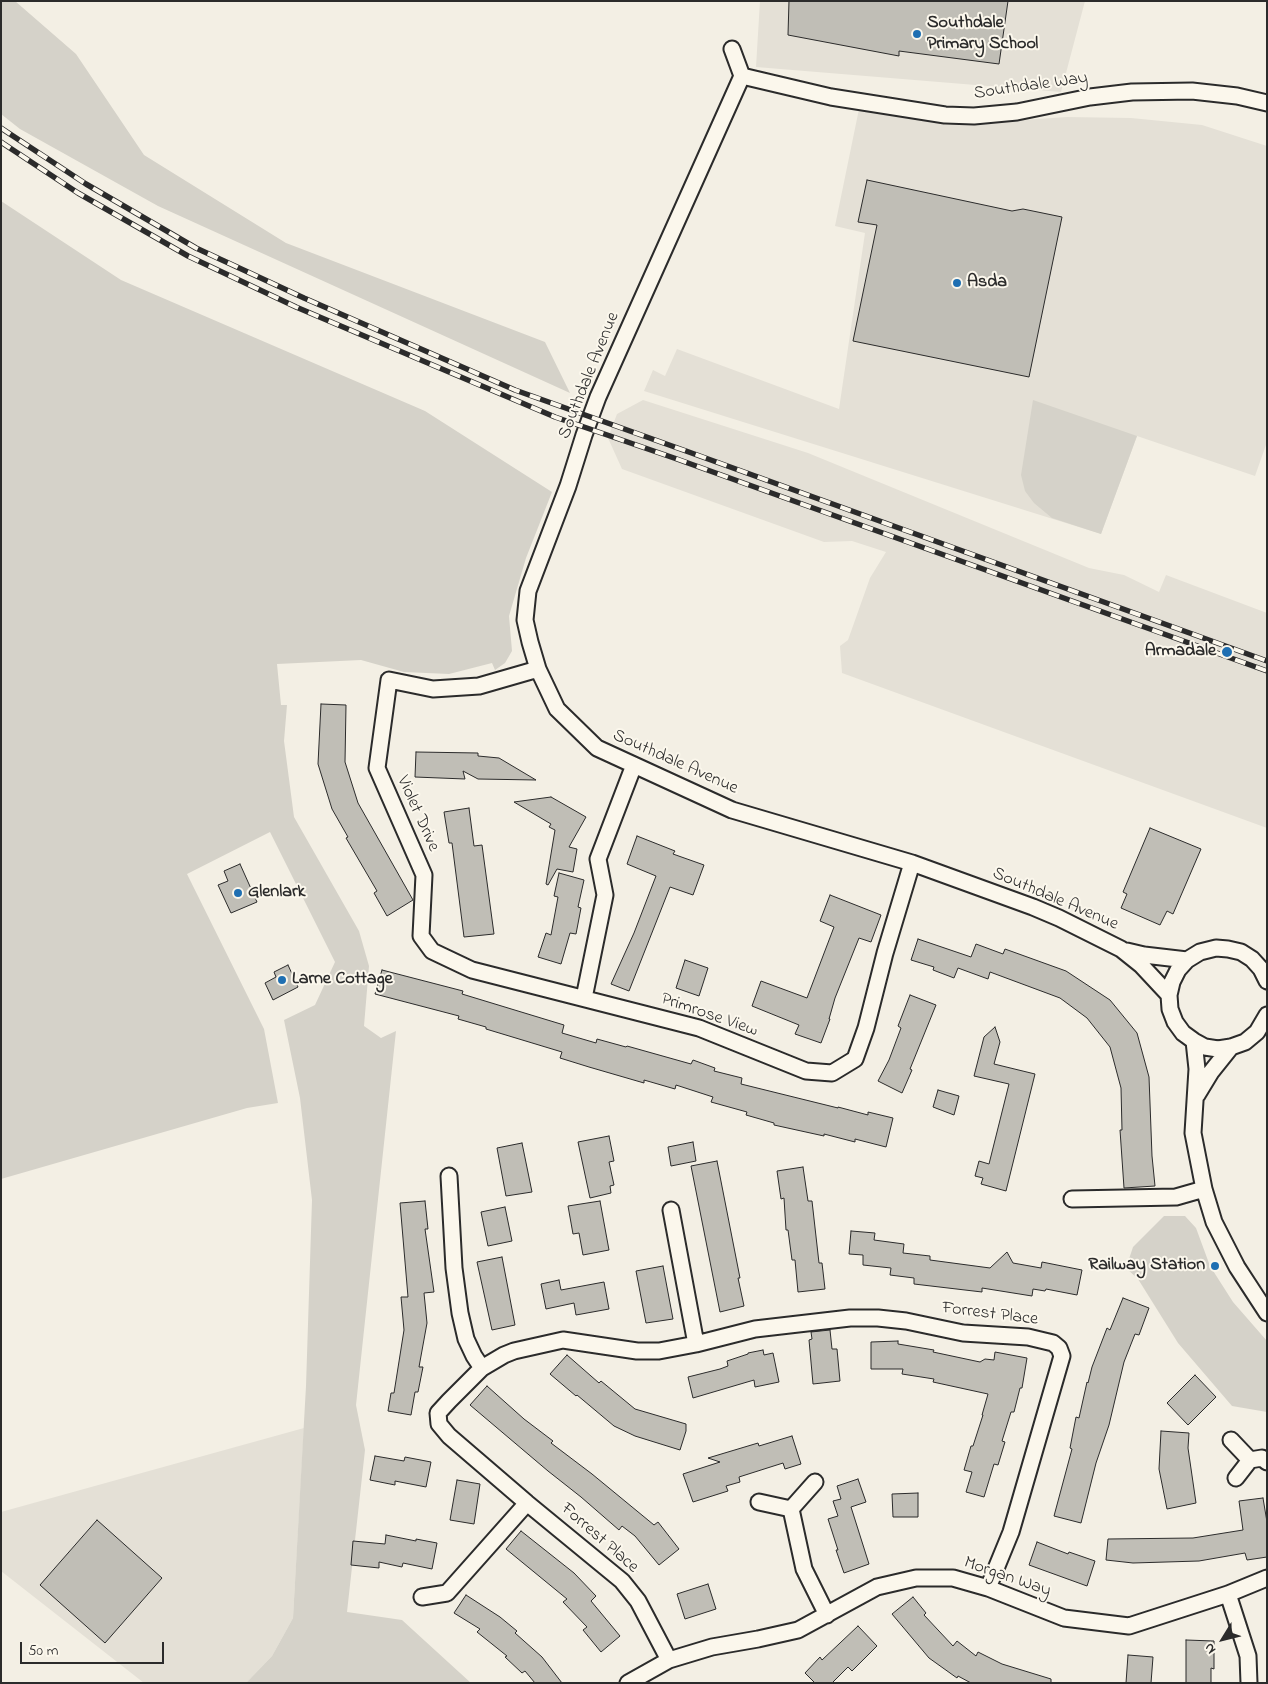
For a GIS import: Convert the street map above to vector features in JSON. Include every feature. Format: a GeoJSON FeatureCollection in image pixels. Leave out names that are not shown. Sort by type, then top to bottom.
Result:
{"type":"FeatureCollection","features":[{"type":"Feature","properties":{"kind":"street"},"geometry":{"type":"LineString","coordinates":[[732,49],[742,76]]}},
{"type":"Feature","properties":{"kind":"street","name":"Southdale Way"},"geometry":{"type":"LineString","coordinates":[[742,76],[831,97],[945,115],[974,116],[1017,112],[1090,97],[1132,92],[1192,90],[1237,96],[1267,103]]}},
{"type":"Feature","properties":{"kind":"street","name":"Southdale Avenue"},"geometry":{"type":"LineString","coordinates":[[742,76],[598,397],[568,486],[528,591],[525,620],[530,642],[538,669],[557,709],[597,748],[732,810],[912,863],[1059,918],[1121,949],[1144,956],[1187,960]]}},
{"type":"Feature","properties":{"kind":"street","name":"Violet Drive"},"geometry":{"type":"LineString","coordinates":[[538,669],[479,686],[433,689],[390,680],[377,768],[424,875],[420,936],[432,951],[472,970],[584,998]]}},
{"type":"Feature","properties":{"kind":"street"},"geometry":{"type":"LineString","coordinates":[[584,998],[605,896],[598,859],[634,765]]}},
{"type":"Feature","properties":{"kind":"street","name":"Primrose View"},"geometry":{"type":"LineString","coordinates":[[584,998],[699,1028],[806,1071],[832,1073],[855,1059],[866,1028],[885,953],[912,863]]}},
{"type":"Feature","properties":{"kind":"street"},"geometry":{"type":"LineString","coordinates":[[1266,1018],[1257,1032],[1245,1042],[1231,1047],[1205,1047],[1183,1033],[1175,1022],[1170,1009],[1169,996],[1172,982],[1178,970],[1187,960],[1200,952],[1216,948],[1228,948],[1241,952],[1252,959],[1267,981]]}},
{"type":"Feature","properties":{"kind":"street","name":"Southdale Avenue"},"geometry":{"type":"LineString","coordinates":[[1121,949],[1141,965],[1169,996]]}},
{"type":"Feature","properties":{"kind":"street"},"geometry":{"type":"LineString","coordinates":[[1194,1041],[1197,1068],[1193,1132],[1204,1190],[1214,1222],[1238,1268],[1267,1313]]}},
{"type":"Feature","properties":{"kind":"street"},"geometry":{"type":"LineString","coordinates":[[1196,1096],[1210,1072],[1231,1047]]}},
{"type":"Feature","properties":{"kind":"street"},"geometry":{"type":"LineString","coordinates":[[449,1176],[454,1268],[460,1313],[466,1339],[482,1368]]}},
{"type":"Feature","properties":{"kind":"street"},"geometry":{"type":"LineString","coordinates":[[1072,1199],[1176,1196],[1204,1190]]}},
{"type":"Feature","properties":{"kind":"street"},"geometry":{"type":"LineString","coordinates":[[671,1210],[696,1344]]}},
{"type":"Feature","properties":{"kind":"street","name":"Forrest Place"},"geometry":{"type":"LineString","coordinates":[[669,1660],[638,1601],[622,1580],[527,1503],[449,1436],[439,1424],[438,1413],[482,1368],[504,1355],[563,1340],[637,1351],[658,1351],[756,1329],[840,1319],[878,1318],[906,1321],[963,1333],[1028,1337],[1046,1341],[1059,1348],[1062,1356],[1012,1532],[988,1588]]}},
{"type":"Feature","properties":{"kind":"street"},"geometry":{"type":"LineString","coordinates":[[1231,1440],[1250,1460]]}},
{"type":"Feature","properties":{"kind":"street"},"geometry":{"type":"LineString","coordinates":[[1236,1478],[1250,1460],[1262,1458],[1267,1462]]}},
{"type":"Feature","properties":{"kind":"street"},"geometry":{"type":"LineString","coordinates":[[791,1508],[815,1482]]}},
{"type":"Feature","properties":{"kind":"street"},"geometry":{"type":"LineString","coordinates":[[759,1502],[791,1508]]}},
{"type":"Feature","properties":{"kind":"street"},"geometry":{"type":"LineString","coordinates":[[422,1597],[447,1592],[527,1503]]}},
{"type":"Feature","properties":{"kind":"street"},"geometry":{"type":"LineString","coordinates":[[791,1508],[804,1569],[827,1615]]}},
{"type":"Feature","properties":{"kind":"street","name":"Morgan Way"},"geometry":{"type":"LineString","coordinates":[[628,1683],[669,1660],[712,1647],[798,1630],[877,1587],[916,1578],[954,1578],[988,1588],[1064,1618],[1129,1626],[1228,1594],[1267,1578]]}},
{"type":"Feature","properties":{"kind":"street"},"geometry":{"type":"LineString","coordinates":[[1228,1594],[1248,1656],[1249,1683]]}},
{"type":"Feature","properties":{"kind":"shaded area"},"geometry":{"type":"Polygon","coordinates":[[[1,1],[15,1],[76,54],[144,155],[286,243],[545,342],[570,393],[158,206],[20,129],[1,114],[1,1]]]}},
{"type":"Feature","properties":{"kind":"shaded area","name":"Southdale Primary School"},"geometry":{"type":"Polygon","coordinates":[[[760,1],[1085,1],[1061,92],[756,67],[760,1]]]}},
{"type":"Feature","properties":{"kind":"shaded area"},"geometry":{"type":"Polygon","coordinates":[[[859,109],[947,125],[1067,117],[1131,118],[1202,125],[1267,146],[1267,442],[1255,476],[1137,436],[1101,534],[644,391],[653,370],[665,376],[677,349],[839,409],[865,233],[835,226],[859,109]]]}},
{"type":"Feature","properties":{"kind":"shaded area"},"geometry":{"type":"Polygon","coordinates":[[[1,201],[121,280],[425,411],[552,492],[526,558],[509,616],[512,651],[505,663],[495,670],[492,663],[449,674],[404,672],[361,660],[277,664],[281,705],[287,705],[284,741],[294,817],[359,931],[369,966],[364,1026],[381,1038],[396,1031],[356,1405],[365,1450],[347,1612],[402,1620],[471,1683],[246,1683],[272,1656],[293,1618],[306,1386],[312,1200],[300,1098],[284,1020],[315,1005],[335,962],[270,832],[187,874],[264,1029],[278,1103],[247,1108],[1,1179],[1,201]]]}},
{"type":"Feature","properties":{"kind":"shaded area"},"geometry":{"type":"Polygon","coordinates":[[[643,400],[808,453],[1089,568],[1124,575],[1159,592],[1166,575],[1267,613],[1267,828],[842,673],[840,646],[848,640],[870,578],[886,552],[852,541],[824,542],[622,469],[608,438],[617,414],[643,400]]]}},
{"type":"Feature","properties":{"kind":"shaded area"},"geometry":{"type":"Polygon","coordinates":[[[1033,400],[1137,436],[1101,534],[1052,518],[1034,503],[1025,491],[1021,475],[1033,400]]]}},
{"type":"Feature","properties":{"kind":"shaded area"},"geometry":{"type":"Polygon","coordinates":[[[1164,1216],[1185,1216],[1196,1228],[1210,1266],[1233,1302],[1267,1341],[1267,1412],[1232,1406],[1178,1343],[1138,1279],[1126,1268],[1133,1247],[1164,1216]]]}},
{"type":"Feature","properties":{"kind":"shaded area"},"geometry":{"type":"Polygon","coordinates":[[[304,1428],[293,1618],[272,1656],[246,1683],[144,1683],[1,1571],[1,1512],[304,1428]]]}},
{"type":"Feature","properties":{"kind":"building"},"geometry":{"type":"Polygon","coordinates":[[[789,1],[1008,1],[999,64],[899,51],[899,56],[788,35],[789,1]]]}},
{"type":"Feature","properties":{"kind":"building","name":"Asda"},"geometry":{"type":"Polygon","coordinates":[[[867,180],[1012,211],[1023,209],[1062,217],[1029,377],[853,341],[877,225],[858,222],[867,180]]]}},
{"type":"Feature","properties":{"kind":"building"},"geometry":{"type":"Polygon","coordinates":[[[321,704],[346,705],[345,762],[358,803],[413,900],[387,916],[374,893],[377,891],[346,838],[348,837],[332,809],[318,764],[321,704]]]}},
{"type":"Feature","properties":{"kind":"building"},"geometry":{"type":"Polygon","coordinates":[[[416,752],[478,753],[478,756],[499,758],[536,780],[478,779],[463,771],[465,779],[415,777],[416,752]]]}},
{"type":"Feature","properties":{"kind":"building"},"geometry":{"type":"Polygon","coordinates":[[[551,797],[586,817],[569,847],[577,849],[573,872],[557,869],[548,885],[546,884],[555,830],[549,827],[551,824],[514,802],[551,797]]]}},
{"type":"Feature","properties":{"kind":"building"},"geometry":{"type":"Polygon","coordinates":[[[469,808],[474,846],[482,845],[494,934],[464,937],[452,843],[449,843],[444,812],[469,808]]]}},
{"type":"Feature","properties":{"kind":"building"},"geometry":{"type":"Polygon","coordinates":[[[1150,828],[1201,849],[1173,914],[1167,911],[1160,925],[1121,908],[1127,894],[1123,892],[1150,828]]]}},
{"type":"Feature","properties":{"kind":"building"},"geometry":{"type":"Polygon","coordinates":[[[637,836],[675,851],[673,854],[704,865],[693,895],[670,887],[629,991],[611,984],[634,933],[656,876],[627,864],[637,836]]]}},
{"type":"Feature","properties":{"kind":"building","name":"Glenlark"},"geometry":{"type":"Polygon","coordinates":[[[240,864],[257,902],[231,913],[218,885],[228,881],[224,871],[240,864]]]}},
{"type":"Feature","properties":{"kind":"building"},"geometry":{"type":"Polygon","coordinates":[[[559,873],[584,880],[578,907],[581,908],[576,934],[570,933],[561,964],[538,957],[546,933],[551,935],[558,897],[554,896],[559,873]]]}},
{"type":"Feature","properties":{"kind":"building"},"geometry":{"type":"Polygon","coordinates":[[[830,895],[881,915],[871,942],[859,938],[835,998],[821,1043],[795,1034],[799,1025],[752,1006],[761,981],[807,998],[834,927],[820,921],[830,895]]]}},
{"type":"Feature","properties":{"kind":"building"},"geometry":{"type":"Polygon","coordinates":[[[918,939],[971,957],[976,944],[1003,954],[1005,949],[1066,971],[1110,1000],[1137,1033],[1149,1077],[1155,1186],[1124,1188],[1120,1130],[1122,1130],[1121,1088],[1110,1047],[1087,1018],[1060,998],[990,972],[988,979],[958,968],[954,978],[933,970],[934,967],[911,960],[918,939]]]}},
{"type":"Feature","properties":{"kind":"building"},"geometry":{"type":"Polygon","coordinates":[[[685,960],[708,968],[699,996],[676,988],[685,960]]]}},
{"type":"Feature","properties":{"kind":"building","name":"Larne Cottage"},"geometry":{"type":"Polygon","coordinates":[[[288,965],[298,987],[273,1000],[265,983],[276,977],[274,972],[288,965]]]}},
{"type":"Feature","properties":{"kind":"building"},"geometry":{"type":"Polygon","coordinates":[[[382,970],[463,991],[462,994],[564,1025],[562,1033],[596,1043],[597,1039],[691,1064],[693,1060],[715,1068],[714,1071],[742,1078],[741,1084],[868,1115],[868,1112],[893,1118],[886,1147],[855,1139],[855,1142],[774,1125],[774,1123],[746,1115],[747,1112],[711,1102],[713,1097],[676,1085],[675,1089],[644,1080],[644,1083],[589,1067],[560,1058],[562,1052],[486,1029],[486,1027],[458,1019],[459,1016],[375,994],[382,970]]]}},
{"type":"Feature","properties":{"kind":"building"},"geometry":{"type":"Polygon","coordinates":[[[910,995],[936,1005],[902,1093],[878,1081],[889,1060],[901,1028],[898,1026],[910,995]]]}},
{"type":"Feature","properties":{"kind":"building"},"geometry":{"type":"Polygon","coordinates":[[[995,1027],[1000,1042],[994,1064],[1035,1074],[1006,1191],[981,1184],[983,1178],[975,1176],[979,1161],[989,1164],[1009,1084],[974,1076],[984,1037],[995,1027]]]}},
{"type":"Feature","properties":{"kind":"building"},"geometry":{"type":"Polygon","coordinates":[[[938,1090],[959,1096],[954,1115],[933,1107],[938,1090]]]}},
{"type":"Feature","properties":{"kind":"building"},"geometry":{"type":"Polygon","coordinates":[[[609,1136],[614,1161],[609,1162],[614,1185],[610,1186],[611,1193],[590,1198],[578,1142],[609,1136]]]}},
{"type":"Feature","properties":{"kind":"building"},"geometry":{"type":"Polygon","coordinates":[[[693,1142],[696,1161],[671,1166],[668,1147],[693,1142]]]}},
{"type":"Feature","properties":{"kind":"building"},"geometry":{"type":"Polygon","coordinates":[[[522,1143],[532,1192],[506,1196],[497,1148],[522,1143]]]}},
{"type":"Feature","properties":{"kind":"building"},"geometry":{"type":"Polygon","coordinates":[[[717,1161],[744,1306],[720,1312],[691,1166],[717,1161]]]}},
{"type":"Feature","properties":{"kind":"building"},"geometry":{"type":"Polygon","coordinates":[[[803,1167],[808,1201],[812,1201],[819,1263],[822,1263],[825,1289],[798,1292],[795,1260],[792,1260],[788,1230],[786,1230],[784,1198],[781,1199],[777,1171],[803,1167]]]}},
{"type":"Feature","properties":{"kind":"building"},"geometry":{"type":"Polygon","coordinates":[[[425,1201],[428,1229],[425,1229],[434,1292],[424,1293],[427,1323],[419,1367],[423,1367],[418,1392],[415,1392],[411,1415],[388,1411],[391,1393],[394,1393],[404,1330],[401,1297],[408,1297],[400,1203],[425,1201]]]}},
{"type":"Feature","properties":{"kind":"building"},"geometry":{"type":"Polygon","coordinates":[[[600,1201],[609,1250],[583,1255],[579,1233],[573,1234],[568,1206],[600,1201]]]}},
{"type":"Feature","properties":{"kind":"building"},"geometry":{"type":"Polygon","coordinates":[[[505,1207],[512,1241],[488,1246],[481,1212],[505,1207]]]}},
{"type":"Feature","properties":{"kind":"building"},"geometry":{"type":"Polygon","coordinates":[[[851,1231],[875,1233],[874,1240],[904,1244],[903,1253],[930,1256],[930,1260],[990,1268],[1007,1252],[1013,1263],[1041,1268],[1042,1262],[1082,1270],[1077,1295],[1046,1289],[1045,1291],[1033,1289],[1032,1296],[982,1288],[982,1292],[914,1284],[914,1278],[890,1275],[891,1268],[863,1265],[863,1255],[849,1254],[851,1231]]]}},
{"type":"Feature","properties":{"kind":"building"},"geometry":{"type":"Polygon","coordinates":[[[502,1257],[515,1325],[492,1330],[477,1262],[502,1257]]]}},
{"type":"Feature","properties":{"kind":"building"},"geometry":{"type":"Polygon","coordinates":[[[663,1266],[673,1319],[646,1323],[636,1271],[663,1266]]]}},
{"type":"Feature","properties":{"kind":"building"},"geometry":{"type":"Polygon","coordinates":[[[559,1280],[561,1290],[604,1282],[609,1309],[576,1315],[574,1303],[546,1309],[541,1284],[559,1280]]]}},
{"type":"Feature","properties":{"kind":"building"},"geometry":{"type":"Polygon","coordinates":[[[1123,1298],[1149,1308],[1139,1335],[1135,1334],[1124,1362],[1109,1425],[1096,1463],[1081,1523],[1054,1516],[1072,1449],[1070,1448],[1076,1417],[1079,1418],[1087,1382],[1107,1328],[1110,1330],[1123,1298]]]}},
{"type":"Feature","properties":{"kind":"building"},"geometry":{"type":"Polygon","coordinates":[[[830,1330],[832,1349],[837,1349],[840,1381],[813,1384],[809,1340],[812,1339],[811,1332],[830,1330]]]}},
{"type":"Feature","properties":{"kind":"building"},"geometry":{"type":"Polygon","coordinates":[[[898,1341],[898,1344],[934,1350],[933,1352],[980,1362],[985,1359],[994,1360],[995,1352],[1027,1358],[1022,1388],[1020,1388],[1014,1412],[1011,1412],[1002,1441],[1005,1442],[998,1465],[994,1464],[984,1497],[966,1492],[972,1472],[964,1470],[983,1415],[988,1394],[933,1382],[934,1379],[902,1374],[903,1369],[871,1369],[871,1342],[898,1341]]]}},
{"type":"Feature","properties":{"kind":"building"},"geometry":{"type":"Polygon","coordinates":[[[763,1350],[764,1355],[773,1353],[779,1382],[755,1387],[754,1380],[693,1398],[688,1377],[720,1369],[728,1366],[727,1361],[748,1353],[763,1350]]]}},
{"type":"Feature","properties":{"kind":"building"},"geometry":{"type":"Polygon","coordinates":[[[567,1355],[599,1383],[601,1381],[635,1409],[686,1424],[686,1431],[680,1450],[635,1436],[614,1426],[576,1396],[550,1374],[567,1355]]]}},
{"type":"Feature","properties":{"kind":"building"},"geometry":{"type":"Polygon","coordinates":[[[1195,1375],[1216,1397],[1188,1425],[1167,1403],[1195,1375]]]}},
{"type":"Feature","properties":{"kind":"building"},"geometry":{"type":"Polygon","coordinates":[[[487,1386],[524,1419],[553,1441],[551,1443],[654,1525],[658,1522],[679,1549],[659,1565],[635,1536],[622,1526],[619,1530],[470,1405],[487,1386]]]}},
{"type":"Feature","properties":{"kind":"building"},"geometry":{"type":"Polygon","coordinates":[[[1161,1431],[1189,1433],[1188,1448],[1196,1503],[1167,1509],[1159,1469],[1161,1431]]]}},
{"type":"Feature","properties":{"kind":"building"},"geometry":{"type":"Polygon","coordinates":[[[792,1436],[801,1464],[785,1469],[783,1463],[739,1477],[740,1482],[726,1486],[728,1491],[693,1502],[683,1474],[720,1462],[708,1458],[758,1443],[759,1446],[792,1436]]]}},
{"type":"Feature","properties":{"kind":"building"},"geometry":{"type":"Polygon","coordinates":[[[375,1456],[404,1461],[405,1457],[431,1462],[426,1487],[395,1481],[395,1485],[370,1480],[375,1456]]]}},
{"type":"Feature","properties":{"kind":"building"},"geometry":{"type":"Polygon","coordinates":[[[858,1479],[866,1502],[851,1507],[869,1564],[844,1573],[828,1519],[838,1516],[833,1501],[841,1499],[837,1486],[858,1479]]]}},
{"type":"Feature","properties":{"kind":"building"},"geometry":{"type":"Polygon","coordinates":[[[457,1480],[480,1484],[474,1524],[450,1520],[457,1480]]]}},
{"type":"Feature","properties":{"kind":"building"},"geometry":{"type":"Polygon","coordinates":[[[918,1493],[918,1517],[893,1517],[892,1494],[918,1493]]]}},
{"type":"Feature","properties":{"kind":"building"},"geometry":{"type":"Polygon","coordinates":[[[1263,1498],[1267,1522],[1267,1557],[1247,1560],[1245,1553],[1199,1561],[1133,1563],[1106,1560],[1108,1539],[1193,1538],[1243,1530],[1239,1501],[1263,1498]]]}},
{"type":"Feature","properties":{"kind":"building"},"geometry":{"type":"Polygon","coordinates":[[[97,1520],[162,1578],[105,1643],[40,1585],[97,1520]]]}},
{"type":"Feature","properties":{"kind":"building"},"geometry":{"type":"Polygon","coordinates":[[[521,1531],[574,1573],[596,1596],[591,1601],[620,1636],[601,1652],[583,1630],[587,1627],[563,1602],[567,1599],[506,1549],[521,1531]]]}},
{"type":"Feature","properties":{"kind":"building"},"geometry":{"type":"Polygon","coordinates":[[[386,1535],[437,1543],[432,1569],[403,1563],[402,1567],[379,1562],[379,1568],[351,1565],[353,1541],[385,1544],[386,1535]]]}},
{"type":"Feature","properties":{"kind":"building"},"geometry":{"type":"Polygon","coordinates":[[[1037,1542],[1068,1554],[1069,1552],[1095,1561],[1087,1586],[1029,1565],[1037,1542]]]}},
{"type":"Feature","properties":{"kind":"building"},"geometry":{"type":"Polygon","coordinates":[[[708,1584],[716,1609],[685,1619],[677,1594],[708,1584]]]}},
{"type":"Feature","properties":{"kind":"building"},"geometry":{"type":"Polygon","coordinates":[[[466,1595],[500,1617],[517,1631],[515,1633],[542,1657],[562,1683],[535,1683],[525,1671],[522,1673],[505,1657],[507,1656],[477,1632],[480,1629],[454,1613],[466,1595]]]}},
{"type":"Feature","properties":{"kind":"building"},"geometry":{"type":"Polygon","coordinates":[[[913,1597],[926,1613],[924,1615],[953,1646],[957,1641],[976,1656],[978,1652],[1002,1664],[1051,1679],[1051,1683],[971,1683],[958,1676],[957,1678],[929,1658],[892,1614],[913,1597]]]}},
{"type":"Feature","properties":{"kind":"building"},"geometry":{"type":"Polygon","coordinates":[[[858,1626],[877,1646],[852,1671],[848,1667],[832,1683],[815,1683],[805,1673],[820,1657],[822,1660],[858,1626]]]}},
{"type":"Feature","properties":{"kind":"building"},"geometry":{"type":"Polygon","coordinates":[[[1186,1640],[1214,1641],[1214,1669],[1211,1668],[1211,1683],[1186,1683],[1186,1640]]]}},
{"type":"Feature","properties":{"kind":"building"},"geometry":{"type":"Polygon","coordinates":[[[1128,1655],[1153,1657],[1151,1683],[1126,1683],[1128,1655]]]}},
{"type":"Feature","properties":{"kind":"railway"},"geometry":{"type":"LineString","coordinates":[[1,128],[86,184],[196,248],[304,298],[515,390],[1267,661]]}},
{"type":"Feature","properties":{"kind":"railway"},"geometry":{"type":"LineString","coordinates":[[1,142],[78,193],[188,256],[296,307],[555,417],[1267,671]]}},
{"type":"Feature","properties":{"kind":"place","name":"Southdale Primary School"},"geometry":{"type":"Point","coordinates":[917,34]}},
{"type":"Feature","properties":{"kind":"place","name":"Asda"},"geometry":{"type":"Point","coordinates":[957,283]}},
{"type":"Feature","properties":{"kind":"place","name":"Armadale"},"geometry":{"type":"Point","coordinates":[1227,652]}},
{"type":"Feature","properties":{"kind":"place","name":"Glenlark"},"geometry":{"type":"Point","coordinates":[238,893]}},
{"type":"Feature","properties":{"kind":"place","name":"Larne Cottage"},"geometry":{"type":"Point","coordinates":[282,980]}},
{"type":"Feature","properties":{"kind":"place","name":"Railway Station"},"geometry":{"type":"Point","coordinates":[1215,1266]}}]}
